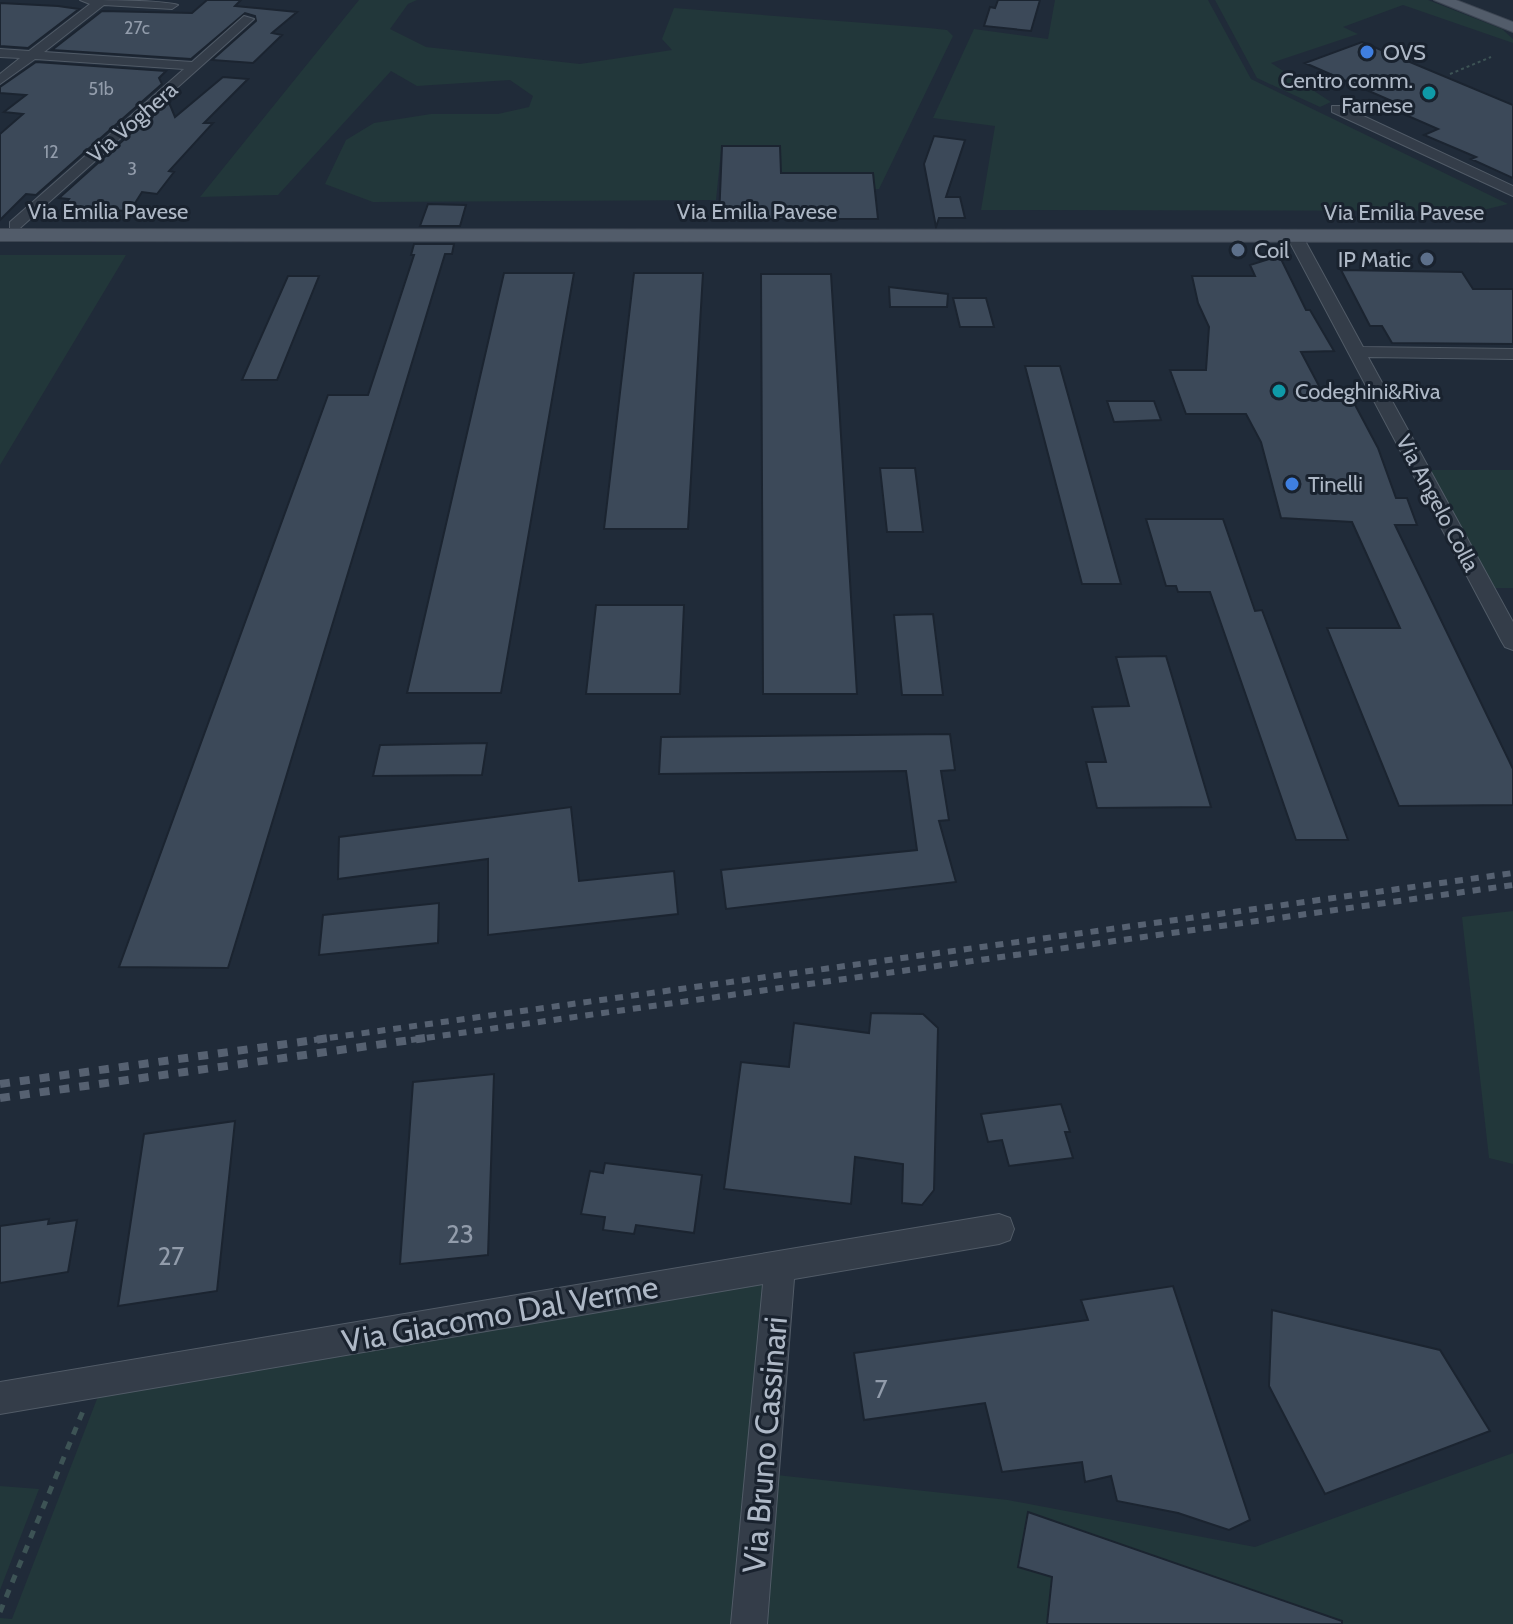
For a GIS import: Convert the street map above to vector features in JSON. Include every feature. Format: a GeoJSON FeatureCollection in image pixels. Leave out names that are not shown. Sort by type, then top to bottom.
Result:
{"type":"FeatureCollection","features":[{"type":"Feature","properties":{"kind":"main road"},"geometry":{"type":"LineString","coordinates":[[1442,0],[1513,25]]}},
{"type":"Feature","properties":{"kind":"main road"},"geometry":{"type":"LineString","coordinates":[[1462,0],[1513,25]]}},
{"type":"Feature","properties":{"kind":"main road","name":"Via Emilia Pavese"},"geometry":{"type":"LineString","coordinates":[[5,228],[1513,227]]}},
{"type":"Feature","properties":{"kind":"main road","name":"Via Emilia Pavese"},"geometry":{"type":"LineString","coordinates":[[5,228],[1513,236]]}},
{"type":"Feature","properties":{"kind":"street"},"geometry":{"type":"LineString","coordinates":[[84,0],[172,5]]}},
{"type":"Feature","properties":{"kind":"street"},"geometry":{"type":"LineString","coordinates":[[0,80],[102,0]]}},
{"type":"Feature","properties":{"kind":"street","name":"Via Voghera"},"geometry":{"type":"LineString","coordinates":[[5,228],[248,19]]}},
{"type":"Feature","properties":{"kind":"street"},"geometry":{"type":"LineString","coordinates":[[0,53],[195,66]]}},
{"type":"Feature","properties":{"kind":"street"},"geometry":{"type":"LineString","coordinates":[[1337,109],[1513,192]]}},
{"type":"Feature","properties":{"kind":"street","name":"Via Angelo Colla"},"geometry":{"type":"LineString","coordinates":[[1295,237],[1513,642]]}},
{"type":"Feature","properties":{"kind":"street"},"geometry":{"type":"LineString","coordinates":[[1358,352],[1513,354]]}},
{"type":"Feature","properties":{"kind":"street"},"geometry":{"type":"LineString","coordinates":[[1486,595],[1513,595]]}},
{"type":"Feature","properties":{"kind":"street","name":"Via Giacomo Dal Verme"},"geometry":{"type":"LineString","coordinates":[[0,1398],[999,1229]]}},
{"type":"Feature","properties":{"kind":"street","name":"Via Bruno Cassinari"},"geometry":{"type":"LineString","coordinates":[[749,1624],[780,1267]]}},
{"type":"Feature","properties":{"kind":"path"},"geometry":{"type":"LineString","coordinates":[[1450,74],[1491,57]]}},
{"type":"Feature","properties":{"kind":"path"},"geometry":{"type":"LineString","coordinates":[[0,1612],[95,1382]]}},
{"type":"Feature","properties":{"kind":"green space"},"geometry":{"type":"Polygon","coordinates":[[[359,0],[417,0],[408,4],[390,29],[426,47],[580,64],[672,50],[662,39],[674,8],[929,28],[947,30],[953,36],[879,189],[769,193],[765,149],[721,151],[716,200],[373,202],[325,184],[346,140],[374,123],[431,114],[498,114],[529,107],[533,96],[510,80],[417,86],[391,71],[278,195],[200,197],[359,0]]]}},
{"type":"Feature","properties":{"kind":"green space"},"geometry":{"type":"Polygon","coordinates":[[[1055,0],[1208,0],[1251,79],[1508,204],[1479,211],[981,210],[995,126],[933,118],[974,29],[1048,39],[1055,0]]]}},
{"type":"Feature","properties":{"kind":"green space"},"geometry":{"type":"Polygon","coordinates":[[[1215,0],[1428,0],[1502,29],[1513,39],[1513,43],[1403,5],[1343,27],[1358,34],[1271,63],[1331,102],[1320,107],[1257,78],[1215,0]]]}},
{"type":"Feature","properties":{"kind":"green space"},"geometry":{"type":"Polygon","coordinates":[[[0,255],[126,255],[0,465],[0,255]]]}},
{"type":"Feature","properties":{"kind":"green space"},"geometry":{"type":"Polygon","coordinates":[[[1427,470],[1513,470],[1513,588],[1490,588],[1427,470]]]}},
{"type":"Feature","properties":{"kind":"green space"},"geometry":{"type":"Polygon","coordinates":[[[1513,911],[1513,1164],[1489,1158],[1462,917],[1513,911]]]}},
{"type":"Feature","properties":{"kind":"green space"},"geometry":{"type":"Polygon","coordinates":[[[782,1270],[750,1624],[0,1624],[0,1618],[12,1619],[102,1386],[782,1270]]]}},
{"type":"Feature","properties":{"kind":"green space"},"geometry":{"type":"Polygon","coordinates":[[[1513,1453],[1513,1624],[754,1624],[767,1474],[1008,1500],[1255,1547],[1513,1453]]]}},
{"type":"Feature","properties":{"kind":"green space"},"geometry":{"type":"Polygon","coordinates":[[[0,1486],[39,1489],[0,1590],[0,1486]]]}},
{"type":"Feature","properties":{"kind":"building"},"geometry":{"type":"Polygon","coordinates":[[[207,0],[241,0],[235,6],[297,12],[272,33],[282,35],[253,63],[212,60],[256,21],[255,16],[245,13],[191,59],[52,50],[102,11],[192,13],[207,0]]]}},
{"type":"Feature","properties":{"kind":"building"},"geometry":{"type":"Polygon","coordinates":[[[998,0],[1040,0],[1031,31],[984,26],[990,7],[995,8],[998,0]]]}},
{"type":"Feature","properties":{"kind":"building"},"geometry":{"type":"Polygon","coordinates":[[[0,3],[79,9],[28,48],[0,46],[0,3]]]}},
{"type":"Feature","properties":{"kind":"building","name":"Centro comm. Farnese"},"geometry":{"type":"Polygon","coordinates":[[[1362,42],[1513,105],[1513,178],[1471,159],[1476,157],[1424,135],[1438,129],[1392,109],[1401,105],[1305,63],[1362,42]]]}},
{"type":"Feature","properties":{"kind":"building"},"geometry":{"type":"Polygon","coordinates":[[[36,62],[166,71],[159,78],[162,84],[36,195],[26,194],[0,220],[0,134],[23,114],[4,112],[26,95],[0,93],[0,87],[36,62]]]}},
{"type":"Feature","properties":{"kind":"building"},"geometry":{"type":"Polygon","coordinates":[[[223,77],[248,79],[204,123],[213,123],[169,171],[174,172],[157,194],[142,192],[130,211],[61,209],[69,199],[59,198],[168,100],[175,117],[223,77]]]}},
{"type":"Feature","properties":{"kind":"building"},"geometry":{"type":"Polygon","coordinates":[[[934,136],[965,140],[946,197],[960,197],[965,218],[939,218],[936,227],[924,164],[934,136]]]}},
{"type":"Feature","properties":{"kind":"building"},"geometry":{"type":"Polygon","coordinates":[[[722,146],[780,146],[781,173],[873,173],[878,219],[719,219],[722,146]]]}},
{"type":"Feature","properties":{"kind":"building"},"geometry":{"type":"Polygon","coordinates":[[[428,204],[466,205],[460,226],[420,226],[428,204]]]}},
{"type":"Feature","properties":{"kind":"building"},"geometry":{"type":"Polygon","coordinates":[[[414,244],[454,244],[452,254],[445,254],[228,968],[119,967],[328,395],[368,395],[414,255],[411,255],[414,244]]]}},
{"type":"Feature","properties":{"kind":"building"},"geometry":{"type":"Polygon","coordinates":[[[1281,259],[1306,310],[1310,310],[1334,351],[1301,352],[1327,401],[1353,401],[1378,448],[1396,498],[1407,498],[1417,525],[1395,525],[1513,769],[1513,805],[1399,806],[1327,628],[1400,628],[1352,522],[1281,518],[1261,442],[1246,414],[1186,414],[1170,370],[1206,370],[1209,327],[1198,303],[1192,276],[1255,276],[1250,265],[1281,259]]]}},
{"type":"Feature","properties":{"kind":"building"},"geometry":{"type":"Polygon","coordinates":[[[1341,270],[1462,272],[1473,289],[1513,289],[1513,344],[1392,343],[1382,326],[1370,326],[1341,270]]]}},
{"type":"Feature","properties":{"kind":"building"},"geometry":{"type":"Polygon","coordinates":[[[504,273],[574,273],[501,693],[407,693],[504,273]]]}},
{"type":"Feature","properties":{"kind":"building"},"geometry":{"type":"Polygon","coordinates":[[[634,273],[703,273],[688,529],[604,529],[634,273]]]}},
{"type":"Feature","properties":{"kind":"building"},"geometry":{"type":"Polygon","coordinates":[[[761,274],[831,274],[857,694],[763,694],[761,274]]]}},
{"type":"Feature","properties":{"kind":"building"},"geometry":{"type":"Polygon","coordinates":[[[288,276],[319,276],[277,380],[242,380],[288,276]]]}},
{"type":"Feature","properties":{"kind":"building"},"geometry":{"type":"Polygon","coordinates":[[[889,287],[948,294],[947,307],[890,307],[889,287]]]}},
{"type":"Feature","properties":{"kind":"building"},"geometry":{"type":"Polygon","coordinates":[[[953,298],[986,298],[994,327],[960,327],[953,298]]]}},
{"type":"Feature","properties":{"kind":"building"},"geometry":{"type":"Polygon","coordinates":[[[1025,366],[1060,366],[1121,584],[1082,584],[1025,366]]]}},
{"type":"Feature","properties":{"kind":"building"},"geometry":{"type":"Polygon","coordinates":[[[1107,401],[1154,401],[1161,420],[1114,422],[1107,401]]]}},
{"type":"Feature","properties":{"kind":"building"},"geometry":{"type":"Polygon","coordinates":[[[880,468],[915,468],[923,532],[887,532],[880,468]]]}},
{"type":"Feature","properties":{"kind":"building"},"geometry":{"type":"Polygon","coordinates":[[[1146,519],[1223,519],[1255,611],[1262,610],[1348,840],[1296,840],[1210,592],[1178,592],[1176,586],[1166,586],[1146,519]]]}},
{"type":"Feature","properties":{"kind":"building"},"geometry":{"type":"Polygon","coordinates":[[[596,605],[684,605],[680,694],[586,694],[596,605]]]}},
{"type":"Feature","properties":{"kind":"building"},"geometry":{"type":"Polygon","coordinates":[[[933,614],[943,695],[902,695],[894,615],[933,614]]]}},
{"type":"Feature","properties":{"kind":"building"},"geometry":{"type":"Polygon","coordinates":[[[1166,656],[1211,807],[1097,808],[1086,762],[1106,762],[1092,707],[1129,706],[1116,657],[1166,656]]]}},
{"type":"Feature","properties":{"kind":"building"},"geometry":{"type":"Polygon","coordinates":[[[950,734],[955,770],[941,771],[949,820],[939,821],[956,882],[726,909],[721,870],[917,850],[906,771],[659,774],[661,737],[950,734]]]}},
{"type":"Feature","properties":{"kind":"building"},"geometry":{"type":"Polygon","coordinates":[[[487,743],[482,775],[373,776],[380,745],[487,743]]]}},
{"type":"Feature","properties":{"kind":"building"},"geometry":{"type":"Polygon","coordinates":[[[571,807],[579,881],[674,871],[678,914],[488,935],[488,859],[338,879],[339,837],[571,807]]]}},
{"type":"Feature","properties":{"kind":"building"},"geometry":{"type":"Polygon","coordinates":[[[439,903],[438,943],[319,955],[323,915],[439,903]]]}},
{"type":"Feature","properties":{"kind":"building"},"geometry":{"type":"Polygon","coordinates":[[[871,1013],[923,1014],[938,1028],[934,1190],[922,1205],[902,1203],[903,1164],[855,1157],[851,1204],[724,1189],[741,1062],[789,1067],[794,1023],[869,1033],[871,1013]]]}},
{"type":"Feature","properties":{"kind":"building"},"geometry":{"type":"Polygon","coordinates":[[[494,1074],[488,1255],[400,1264],[413,1082],[494,1074]]]}},
{"type":"Feature","properties":{"kind":"building"},"geometry":{"type":"Polygon","coordinates":[[[1061,1104],[1070,1132],[1065,1132],[1073,1158],[1009,1166],[1002,1140],[988,1142],[981,1114],[1061,1104]]]}},
{"type":"Feature","properties":{"kind":"building"},"geometry":{"type":"Polygon","coordinates":[[[235,1121],[217,1291],[118,1306],[144,1134],[235,1121]]]}},
{"type":"Feature","properties":{"kind":"building"},"geometry":{"type":"Polygon","coordinates":[[[605,1163],[702,1175],[694,1233],[636,1225],[634,1234],[603,1230],[605,1217],[581,1214],[590,1171],[603,1173],[605,1163]]]}},
{"type":"Feature","properties":{"kind":"building"},"geometry":{"type":"Polygon","coordinates":[[[49,1219],[48,1224],[77,1220],[68,1272],[0,1283],[0,1226],[49,1219]]]}},
{"type":"Feature","properties":{"kind":"building"},"geometry":{"type":"Polygon","coordinates":[[[1173,1286],[1250,1520],[1229,1530],[1178,1513],[1117,1501],[1111,1476],[1085,1482],[1082,1462],[1002,1472],[985,1403],[864,1420],[854,1353],[1088,1320],[1081,1300],[1173,1286]]]}},
{"type":"Feature","properties":{"kind":"building"},"geometry":{"type":"Polygon","coordinates":[[[1272,1310],[1440,1350],[1490,1431],[1325,1494],[1269,1386],[1272,1310]]]}},
{"type":"Feature","properties":{"kind":"building"},"geometry":{"type":"Polygon","coordinates":[[[1028,1512],[1342,1621],[1342,1624],[1047,1624],[1052,1577],[1018,1567],[1028,1512]]]}},
{"type":"Feature","properties":{"kind":"railway"},"geometry":{"type":"LineString","coordinates":[[314,1040],[1513,873]]}},
{"type":"Feature","properties":{"kind":"railway"},"geometry":{"type":"LineString","coordinates":[[411,1040],[1513,885]]}},
{"type":"Feature","properties":{"kind":"railway"},"geometry":{"type":"LineString","coordinates":[[0,1084],[329,1038]]}},
{"type":"Feature","properties":{"kind":"railway"},"geometry":{"type":"LineString","coordinates":[[0,1098],[425,1038]]}},
{"type":"Feature","properties":{"kind":"place","name":"OVS"},"geometry":{"type":"Point","coordinates":[1367,52]}},
{"type":"Feature","properties":{"kind":"place","name":"Centro comm. Farnese"},"geometry":{"type":"Point","coordinates":[1429,93]}},
{"type":"Feature","properties":{"kind":"place","name":"Coil"},"geometry":{"type":"Point","coordinates":[1238,250]}},
{"type":"Feature","properties":{"kind":"place","name":"IP Matic"},"geometry":{"type":"Point","coordinates":[1427,259]}},
{"type":"Feature","properties":{"kind":"place","name":"Codeghini&Riva"},"geometry":{"type":"Point","coordinates":[1279,391]}},
{"type":"Feature","properties":{"kind":"place","name":"Tinelli"},"geometry":{"type":"Point","coordinates":[1292,484]}}]}
